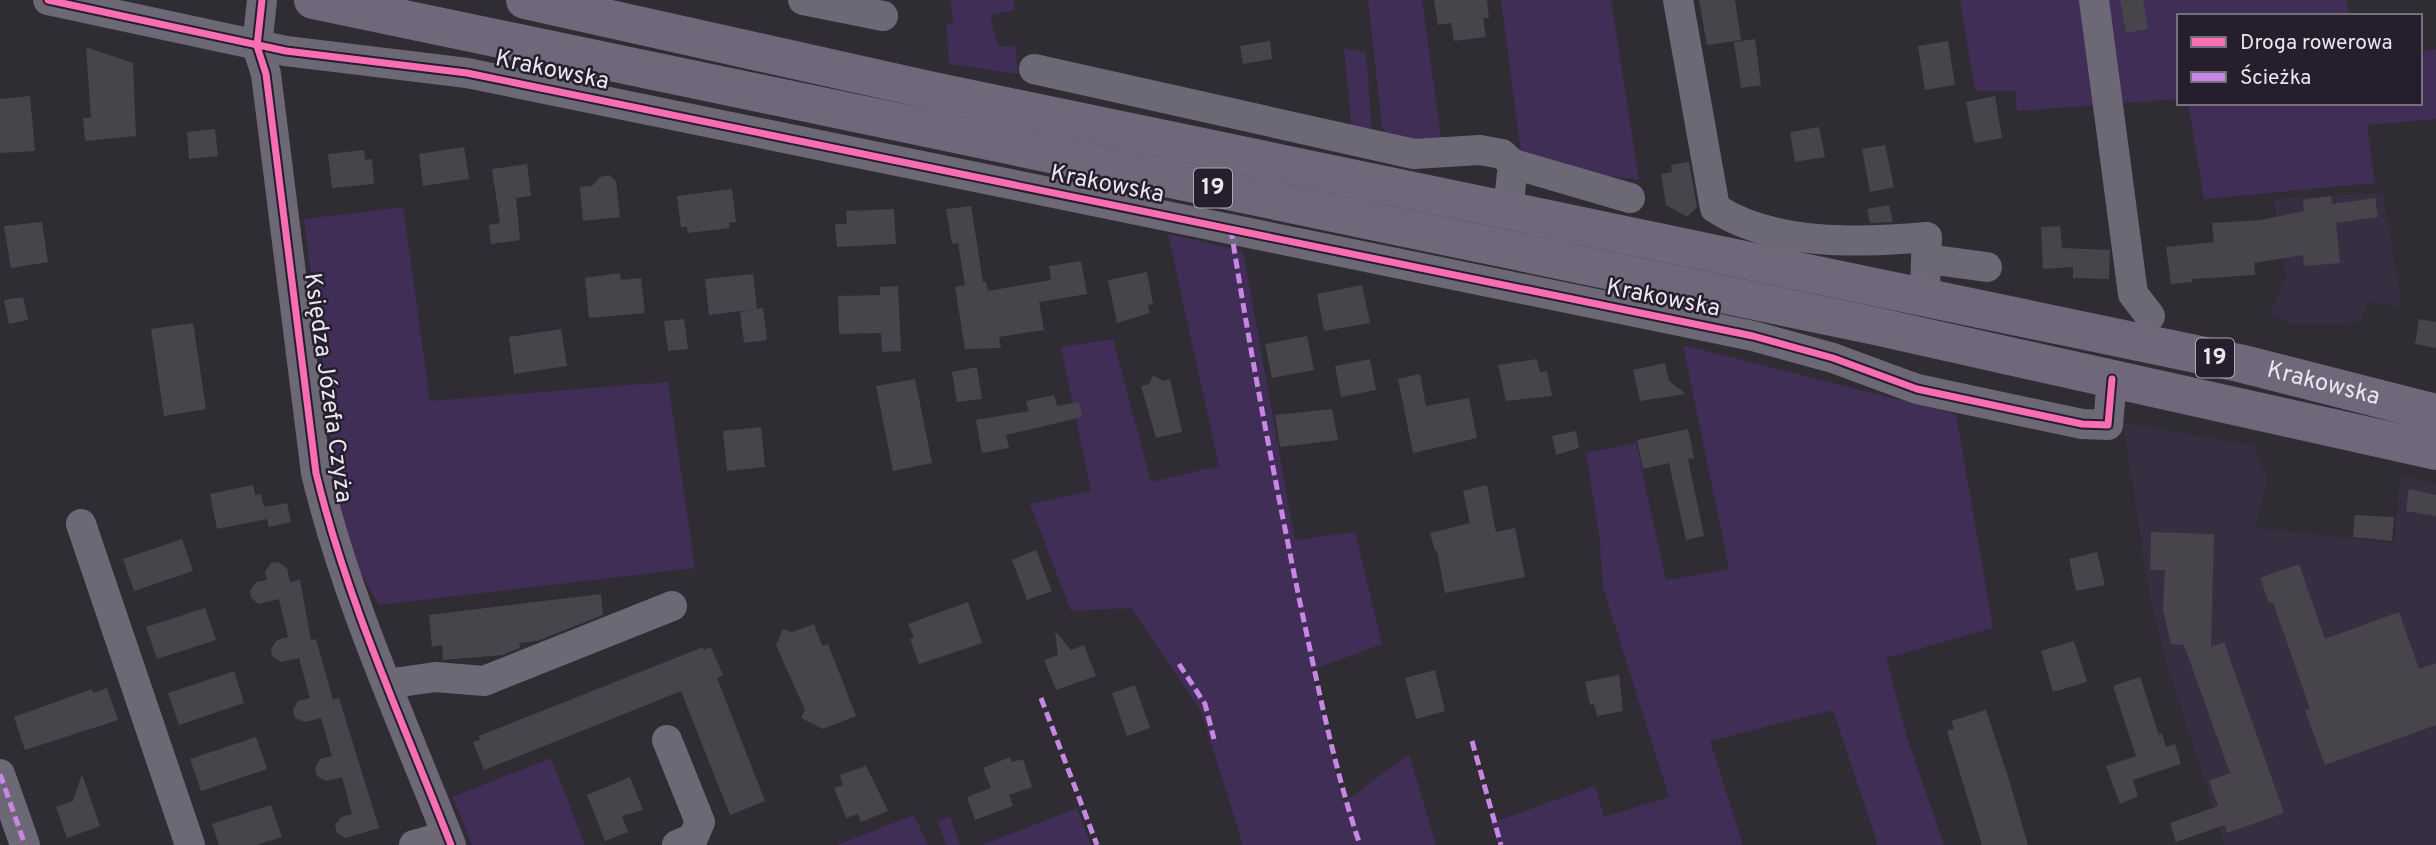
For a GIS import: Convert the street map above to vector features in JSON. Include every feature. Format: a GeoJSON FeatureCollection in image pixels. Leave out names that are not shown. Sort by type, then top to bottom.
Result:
{"type":"FeatureCollection","features":[{"type":"Feature","properties":{"kind":"main road","name":"Krakowska"},"geometry":{"type":"LineString","coordinates":[[313,0],[1875,326],[2436,451]]}},
{"type":"Feature","properties":{"kind":"main road","name":"Krakowska"},"geometry":{"type":"LineString","coordinates":[[525,0],[929,90],[2239,362],[2436,413]]}},
{"type":"Feature","properties":{"kind":"street","name":"Krakowska"},"geometry":{"type":"LineString","coordinates":[[48,0],[257,46],[467,73],[1753,337],[1833,358],[1917,389],[2082,424],[2108,425],[2112,379]]}},
{"type":"Feature","properties":{"kind":"street","name":"Księdza Józefa Czyża"},"geometry":{"type":"LineString","coordinates":[[262,0],[257,46],[266,74],[316,473],[332,538],[449,840]]}},
{"type":"Feature","properties":{"kind":"street"},"geometry":{"type":"LineString","coordinates":[[803,0],[883,16]]}},
{"type":"Feature","properties":{"kind":"street"},"geometry":{"type":"LineString","coordinates":[[1678,0],[1715,208],[1737,223],[1828,241],[1864,243],[1927,237],[1927,259],[1921,298]]}},
{"type":"Feature","properties":{"kind":"street"},"geometry":{"type":"LineString","coordinates":[[2094,0],[2133,294],[2150,316]]}},
{"type":"Feature","properties":{"kind":"street"},"geometry":{"type":"LineString","coordinates":[[1034,69],[1414,154],[1480,150],[1502,153],[1513,164],[1630,198]]}},
{"type":"Feature","properties":{"kind":"street"},"geometry":{"type":"LineString","coordinates":[[1508,211],[1513,164]]}},
{"type":"Feature","properties":{"kind":"street"},"geometry":{"type":"LineString","coordinates":[[1927,259],[1986,267]]}},
{"type":"Feature","properties":{"kind":"street"},"geometry":{"type":"LineString","coordinates":[[81,524],[190,845]]}},
{"type":"Feature","properties":{"kind":"street"},"geometry":{"type":"LineString","coordinates":[[387,684],[435,677],[484,681],[672,606]]}},
{"type":"Feature","properties":{"kind":"street"},"geometry":{"type":"LineString","coordinates":[[667,740],[700,822],[694,838],[677,845]]}},
{"type":"Feature","properties":{"kind":"street"},"geometry":{"type":"LineString","coordinates":[[0,774],[25,845]]}},
{"type":"Feature","properties":{"kind":"street"},"geometry":{"type":"LineString","coordinates":[[414,845],[449,840]]}},
{"type":"Feature","properties":{"kind":"shaded area"},"geometry":{"type":"Polygon","coordinates":[[[950,0],[1013,0],[1015,10],[991,15],[991,19],[998,46],[1015,46],[1018,74],[949,64],[946,24],[954,22],[950,0]]]}},
{"type":"Feature","properties":{"kind":"shaded area"},"geometry":{"type":"Polygon","coordinates":[[[1368,0],[1422,0],[1442,145],[1390,140],[1382,127],[1368,0]]]}},
{"type":"Feature","properties":{"kind":"shaded area"},"geometry":{"type":"Polygon","coordinates":[[[1501,0],[1611,0],[1639,180],[1579,172],[1552,159],[1544,162],[1521,152],[1501,0]]]}},
{"type":"Feature","properties":{"kind":"shaded area"},"geometry":{"type":"Polygon","coordinates":[[[1960,0],[2346,0],[2350,14],[2177,14],[2177,99],[2017,111],[2015,91],[1975,91],[1960,0]]]}},
{"type":"Feature","properties":{"kind":"shaded area"},"geometry":{"type":"Polygon","coordinates":[[[1344,48],[1366,52],[1372,135],[1352,131],[1344,48]]]}},
{"type":"Feature","properties":{"kind":"shaded area"},"geometry":{"type":"Polygon","coordinates":[[[2436,49],[2436,119],[2367,125],[2375,183],[2204,199],[2188,105],[2422,105],[2422,52],[2436,49]]]}},
{"type":"Feature","properties":{"kind":"shaded area"},"geometry":{"type":"Polygon","coordinates":[[[2383,193],[2402,307],[2368,301],[2361,321],[2339,324],[2290,324],[2270,313],[2286,276],[2274,199],[2383,193]]]}},
{"type":"Feature","properties":{"kind":"shaded area"},"geometry":{"type":"Polygon","coordinates":[[[403,207],[430,401],[668,382],[695,568],[379,605],[358,568],[339,504],[304,219],[403,207]]]}},
{"type":"Feature","properties":{"kind":"shaded area"},"geometry":{"type":"Polygon","coordinates":[[[1168,234],[1243,251],[1295,540],[1355,532],[1382,644],[1311,670],[1343,803],[1409,754],[1436,845],[1243,845],[1201,711],[1131,608],[1071,611],[1030,504],[1091,491],[1061,347],[1113,339],[1151,482],[1219,466],[1168,234]]]}},
{"type":"Feature","properties":{"kind":"shaded area"},"geometry":{"type":"Polygon","coordinates":[[[1683,345],[1956,414],[1993,628],[1886,658],[1907,737],[1944,845],[1878,845],[1833,710],[1710,741],[1743,845],[1498,845],[1491,823],[1595,786],[1604,817],[1669,797],[1603,587],[1599,533],[1586,453],[1636,443],[1666,580],[1729,569],[1683,345]]]}},
{"type":"Feature","properties":{"kind":"shaded area"},"geometry":{"type":"Polygon","coordinates":[[[2123,423],[2252,445],[2268,480],[2255,528],[2394,543],[2400,475],[2436,484],[2436,845],[2225,845],[2165,657],[2149,593],[2123,423]]]}},
{"type":"Feature","properties":{"kind":"shaded area"},"geometry":{"type":"Polygon","coordinates":[[[551,758],[585,845],[472,845],[453,797],[551,758]]]}},
{"type":"Feature","properties":{"kind":"shaded area"},"geometry":{"type":"Polygon","coordinates":[[[1077,808],[1091,845],[982,845],[1077,808]]]}},
{"type":"Feature","properties":{"kind":"shaded area"},"geometry":{"type":"Polygon","coordinates":[[[914,815],[928,845],[837,845],[914,815]]]}},
{"type":"Feature","properties":{"kind":"shaded area"},"geometry":{"type":"Polygon","coordinates":[[[950,817],[960,845],[946,845],[937,821],[950,817]]]}},
{"type":"Feature","properties":{"kind":"building"},"geometry":{"type":"Polygon","coordinates":[[[1434,0],[1487,0],[1489,18],[1483,18],[1486,37],[1454,41],[1451,23],[1438,25],[1434,0]]]}},
{"type":"Feature","properties":{"kind":"building"},"geometry":{"type":"Polygon","coordinates":[[[1699,0],[1735,0],[1741,40],[1707,45],[1699,0]]]}},
{"type":"Feature","properties":{"kind":"building"},"geometry":{"type":"Polygon","coordinates":[[[2120,0],[2143,0],[2148,29],[2126,33],[2120,0]]]}},
{"type":"Feature","properties":{"kind":"building"},"geometry":{"type":"Polygon","coordinates":[[[1755,39],[1761,85],[1741,88],[1734,42],[1755,39]]]}},
{"type":"Feature","properties":{"kind":"building"},"geometry":{"type":"Polygon","coordinates":[[[1270,41],[1272,59],[1243,64],[1240,46],[1270,41]]]}},
{"type":"Feature","properties":{"kind":"building"},"geometry":{"type":"Polygon","coordinates":[[[1948,41],[1955,85],[1925,90],[1918,46],[1948,41]]]}},
{"type":"Feature","properties":{"kind":"building"},"geometry":{"type":"Polygon","coordinates":[[[86,47],[133,63],[136,136],[85,141],[83,118],[91,118],[86,47]]]}},
{"type":"Feature","properties":{"kind":"building"},"geometry":{"type":"Polygon","coordinates":[[[30,96],[35,151],[0,153],[0,99],[30,96]]]}},
{"type":"Feature","properties":{"kind":"building"},"geometry":{"type":"Polygon","coordinates":[[[1995,96],[2002,138],[1974,143],[1966,102],[1995,96]]]}},
{"type":"Feature","properties":{"kind":"building"},"geometry":{"type":"Polygon","coordinates":[[[1819,127],[1825,157],[1795,162],[1790,132],[1819,127]]]}},
{"type":"Feature","properties":{"kind":"building"},"geometry":{"type":"Polygon","coordinates":[[[215,129],[218,156],[189,159],[187,132],[215,129]]]}},
{"type":"Feature","properties":{"kind":"building"},"geometry":{"type":"Polygon","coordinates":[[[1885,145],[1894,187],[1870,192],[1862,149],[1885,145]]]}},
{"type":"Feature","properties":{"kind":"building"},"geometry":{"type":"Polygon","coordinates":[[[464,147],[469,179],[423,186],[419,154],[464,147]]]}},
{"type":"Feature","properties":{"kind":"building"},"geometry":{"type":"Polygon","coordinates":[[[364,150],[365,160],[372,159],[374,184],[332,188],[328,154],[364,150]]]}},
{"type":"Feature","properties":{"kind":"building"},"geometry":{"type":"Polygon","coordinates":[[[1689,162],[1697,207],[1687,217],[1666,205],[1661,174],[1672,172],[1671,165],[1689,162]]]}},
{"type":"Feature","properties":{"kind":"building"},"geometry":{"type":"Polygon","coordinates":[[[527,164],[531,196],[516,198],[520,240],[491,244],[489,225],[500,223],[492,169],[527,164]]]}},
{"type":"Feature","properties":{"kind":"building"},"geometry":{"type":"Polygon","coordinates":[[[609,175],[616,181],[620,217],[583,221],[580,187],[592,186],[600,177],[609,175]]]}},
{"type":"Feature","properties":{"kind":"building"},"geometry":{"type":"Polygon","coordinates":[[[732,189],[736,222],[729,223],[730,228],[688,233],[687,227],[681,227],[677,196],[732,189]]]}},
{"type":"Feature","properties":{"kind":"building"},"geometry":{"type":"Polygon","coordinates":[[[2331,196],[2332,204],[2375,198],[2378,217],[2336,223],[2340,263],[2304,266],[2303,255],[2254,263],[2255,275],[2192,279],[2192,282],[2171,284],[2166,247],[2214,242],[2212,223],[2261,220],[2304,211],[2303,200],[2331,196]]]}},
{"type":"Feature","properties":{"kind":"building"},"geometry":{"type":"Polygon","coordinates":[[[1889,205],[1893,222],[1870,223],[1867,209],[1889,205]]]}},
{"type":"Feature","properties":{"kind":"building"},"geometry":{"type":"Polygon","coordinates":[[[971,206],[983,282],[986,282],[988,291],[1051,280],[1049,266],[1081,261],[1087,294],[1039,302],[1044,330],[999,337],[1001,348],[965,349],[955,287],[965,285],[958,243],[952,244],[946,209],[971,206]]]}},
{"type":"Feature","properties":{"kind":"building"},"geometry":{"type":"Polygon","coordinates":[[[894,209],[896,244],[837,247],[835,224],[847,224],[846,211],[894,209]]]}},
{"type":"Feature","properties":{"kind":"building"},"geometry":{"type":"Polygon","coordinates":[[[42,222],[48,262],[11,268],[4,226],[42,222]]]}},
{"type":"Feature","properties":{"kind":"building"},"geometry":{"type":"Polygon","coordinates":[[[2060,226],[2062,248],[2110,250],[2109,279],[2073,278],[2073,267],[2043,269],[2041,227],[2060,226]]]}},
{"type":"Feature","properties":{"kind":"building"},"geometry":{"type":"Polygon","coordinates":[[[1147,272],[1153,304],[1148,305],[1150,313],[1117,323],[1108,280],[1147,272]]]}},
{"type":"Feature","properties":{"kind":"building"},"geometry":{"type":"Polygon","coordinates":[[[620,273],[621,280],[641,278],[645,313],[589,318],[585,278],[620,273]]]}},
{"type":"Feature","properties":{"kind":"building"},"geometry":{"type":"Polygon","coordinates":[[[753,274],[757,309],[709,315],[705,279],[753,274]]]}},
{"type":"Feature","properties":{"kind":"building"},"geometry":{"type":"Polygon","coordinates":[[[1362,285],[1370,323],[1324,331],[1317,294],[1362,285]]]}},
{"type":"Feature","properties":{"kind":"building"},"geometry":{"type":"Polygon","coordinates":[[[898,286],[901,351],[882,352],[881,333],[839,334],[838,296],[880,295],[880,287],[898,286]]]}},
{"type":"Feature","properties":{"kind":"building"},"geometry":{"type":"Polygon","coordinates":[[[23,297],[28,320],[9,324],[4,300],[23,297]]]}},
{"type":"Feature","properties":{"kind":"building"},"geometry":{"type":"Polygon","coordinates":[[[763,308],[767,340],[744,343],[740,312],[763,308]]]}},
{"type":"Feature","properties":{"kind":"building"},"geometry":{"type":"Polygon","coordinates":[[[684,319],[688,349],[668,351],[664,321],[684,319]]]}},
{"type":"Feature","properties":{"kind":"building"},"geometry":{"type":"Polygon","coordinates":[[[2419,319],[2436,322],[2436,348],[2415,344],[2419,319]]]}},
{"type":"Feature","properties":{"kind":"building"},"geometry":{"type":"Polygon","coordinates":[[[193,323],[206,409],[164,416],[151,329],[193,323]]]}},
{"type":"Feature","properties":{"kind":"building"},"geometry":{"type":"Polygon","coordinates":[[[561,329],[567,366],[514,374],[509,337],[561,329]]]}},
{"type":"Feature","properties":{"kind":"building"},"geometry":{"type":"Polygon","coordinates":[[[1307,336],[1314,370],[1272,378],[1265,344],[1307,336]]]}},
{"type":"Feature","properties":{"kind":"building"},"geometry":{"type":"Polygon","coordinates":[[[1370,359],[1376,390],[1341,397],[1335,366],[1370,359]]]}},
{"type":"Feature","properties":{"kind":"building"},"geometry":{"type":"Polygon","coordinates":[[[1537,359],[1540,372],[1547,371],[1552,396],[1506,401],[1498,365],[1537,359]]]}},
{"type":"Feature","properties":{"kind":"building"},"geometry":{"type":"Polygon","coordinates":[[[1665,363],[1669,381],[1686,394],[1640,401],[1633,370],[1665,363]]]}},
{"type":"Feature","properties":{"kind":"building"},"geometry":{"type":"Polygon","coordinates":[[[977,367],[982,399],[957,402],[952,372],[977,367]]]}},
{"type":"Feature","properties":{"kind":"building"},"geometry":{"type":"Polygon","coordinates":[[[1420,374],[1426,406],[1469,398],[1477,438],[1413,453],[1398,379],[1420,374]]]}},
{"type":"Feature","properties":{"kind":"building"},"geometry":{"type":"Polygon","coordinates":[[[1153,375],[1163,381],[1170,379],[1182,432],[1156,438],[1141,386],[1149,384],[1153,375]]]}},
{"type":"Feature","properties":{"kind":"building"},"geometry":{"type":"Polygon","coordinates":[[[915,379],[932,463],[893,471],[876,386],[915,379]]]}},
{"type":"Feature","properties":{"kind":"building"},"geometry":{"type":"Polygon","coordinates":[[[1054,395],[1057,406],[1079,402],[1082,417],[1006,435],[1009,448],[982,453],[976,420],[1029,411],[1026,401],[1054,395]]]}},
{"type":"Feature","properties":{"kind":"building"},"geometry":{"type":"Polygon","coordinates":[[[1332,409],[1338,440],[1280,447],[1275,415],[1332,409]]]}},
{"type":"Feature","properties":{"kind":"building"},"geometry":{"type":"Polygon","coordinates":[[[761,427],[765,467],[727,471],[723,431],[761,427]]]}},
{"type":"Feature","properties":{"kind":"building"},"geometry":{"type":"Polygon","coordinates":[[[1688,429],[1694,458],[1688,459],[1704,536],[1686,540],[1669,463],[1643,469],[1637,440],[1688,429]]]}},
{"type":"Feature","properties":{"kind":"building"},"geometry":{"type":"Polygon","coordinates":[[[1576,431],[1579,448],[1556,455],[1552,436],[1576,431]]]}},
{"type":"Feature","properties":{"kind":"building"},"geometry":{"type":"Polygon","coordinates":[[[253,485],[255,495],[261,494],[267,519],[217,529],[210,494],[253,485]]]}},
{"type":"Feature","properties":{"kind":"building"},"geometry":{"type":"Polygon","coordinates":[[[1487,485],[1496,532],[1515,528],[1525,577],[1445,593],[1437,551],[1430,533],[1470,523],[1463,491],[1487,485]]]}},
{"type":"Feature","properties":{"kind":"building"},"geometry":{"type":"Polygon","coordinates":[[[2409,489],[2436,495],[2436,516],[2406,511],[2409,489]]]}},
{"type":"Feature","properties":{"kind":"building"},"geometry":{"type":"Polygon","coordinates":[[[287,503],[291,522],[269,527],[264,507],[287,503]]]}},
{"type":"Feature","properties":{"kind":"building"},"geometry":{"type":"Polygon","coordinates":[[[2355,515],[2394,517],[2392,541],[2353,537],[2355,515]]]}},
{"type":"Feature","properties":{"kind":"building"},"geometry":{"type":"Polygon","coordinates":[[[2151,532],[2214,534],[2211,647],[2224,642],[2284,813],[2227,833],[2225,825],[2176,842],[2170,823],[2218,806],[2209,781],[2230,773],[2184,645],[2171,644],[2163,610],[2165,570],[2150,570],[2151,532]]]}},
{"type":"Feature","properties":{"kind":"building"},"geometry":{"type":"Polygon","coordinates":[[[182,539],[193,571],[134,591],[123,559],[182,539]]]}},
{"type":"Feature","properties":{"kind":"building"},"geometry":{"type":"Polygon","coordinates":[[[1036,550],[1052,591],[1027,600],[1012,560],[1036,550]]]}},
{"type":"Feature","properties":{"kind":"building"},"geometry":{"type":"Polygon","coordinates":[[[2097,552],[2105,585],[2076,591],[2069,559],[2097,552]]]}},
{"type":"Feature","properties":{"kind":"building"},"geometry":{"type":"Polygon","coordinates":[[[278,562],[287,568],[290,582],[300,580],[311,640],[316,639],[333,700],[339,698],[379,828],[346,838],[337,833],[335,825],[341,817],[352,814],[342,777],[326,781],[317,776],[315,768],[320,759],[332,756],[321,718],[305,722],[295,718],[293,710],[298,701],[310,698],[299,658],[281,662],[272,656],[271,649],[277,640],[288,637],[279,599],[259,604],[251,598],[250,591],[256,582],[267,580],[265,572],[271,563],[278,562]]]}},
{"type":"Feature","properties":{"kind":"building"},"geometry":{"type":"Polygon","coordinates":[[[2299,564],[2325,639],[2399,612],[2419,669],[2436,663],[2436,725],[2325,765],[2305,710],[2310,709],[2273,602],[2269,603],[2260,578],[2299,564]]]}},
{"type":"Feature","properties":{"kind":"building"},"geometry":{"type":"Polygon","coordinates":[[[601,594],[603,615],[537,641],[519,643],[520,648],[502,655],[443,660],[442,645],[432,647],[429,615],[601,594]]]}},
{"type":"Feature","properties":{"kind":"building"},"geometry":{"type":"Polygon","coordinates":[[[968,602],[982,643],[919,664],[908,624],[968,602]]]}},
{"type":"Feature","properties":{"kind":"building"},"geometry":{"type":"Polygon","coordinates":[[[205,608],[216,640],[157,659],[146,627],[205,608]]]}},
{"type":"Feature","properties":{"kind":"building"},"geometry":{"type":"Polygon","coordinates":[[[814,624],[822,646],[828,644],[856,716],[823,729],[801,718],[805,710],[776,645],[783,629],[792,632],[814,624]]]}},
{"type":"Feature","properties":{"kind":"building"},"geometry":{"type":"Polygon","coordinates":[[[1055,631],[1071,650],[1084,645],[1096,676],[1056,690],[1044,660],[1058,655],[1055,631]]]}},
{"type":"Feature","properties":{"kind":"building"},"geometry":{"type":"Polygon","coordinates":[[[2074,641],[2087,682],[2053,692],[2041,651],[2074,641]]]}},
{"type":"Feature","properties":{"kind":"building"},"geometry":{"type":"Polygon","coordinates":[[[703,647],[704,650],[711,647],[723,675],[717,678],[765,801],[730,815],[681,691],[484,770],[473,742],[480,740],[479,736],[703,647]]]}},
{"type":"Feature","properties":{"kind":"building"},"geometry":{"type":"Polygon","coordinates":[[[1435,670],[1445,711],[1416,719],[1405,678],[1435,670]]]}},
{"type":"Feature","properties":{"kind":"building"},"geometry":{"type":"Polygon","coordinates":[[[234,671],[244,703],[179,725],[168,693],[234,671]]]}},
{"type":"Feature","properties":{"kind":"building"},"geometry":{"type":"Polygon","coordinates":[[[1619,675],[1623,711],[1597,716],[1594,704],[1590,705],[1585,682],[1619,675]]]}},
{"type":"Feature","properties":{"kind":"building"},"geometry":{"type":"Polygon","coordinates":[[[2140,677],[2159,735],[2162,734],[2166,747],[2175,744],[2181,764],[2133,780],[2138,796],[2120,804],[2106,766],[2136,756],[2113,686],[2140,677]]]}},
{"type":"Feature","properties":{"kind":"building"},"geometry":{"type":"Polygon","coordinates":[[[1135,685],[1150,728],[1127,736],[1112,693],[1135,685]]]}},
{"type":"Feature","properties":{"kind":"building"},"geometry":{"type":"Polygon","coordinates":[[[107,688],[118,720],[25,750],[14,717],[92,689],[93,693],[107,688]]]}},
{"type":"Feature","properties":{"kind":"building"},"geometry":{"type":"Polygon","coordinates":[[[1986,710],[2028,845],[1982,845],[1947,731],[1954,729],[1951,721],[1986,710]]]}},
{"type":"Feature","properties":{"kind":"building"},"geometry":{"type":"Polygon","coordinates":[[[256,737],[267,769],[201,791],[190,759],[256,737]]]}},
{"type":"Feature","properties":{"kind":"building"},"geometry":{"type":"Polygon","coordinates":[[[1010,757],[1012,762],[1023,759],[1032,787],[1009,795],[1013,806],[975,820],[967,797],[991,788],[983,768],[1010,757]]]}},
{"type":"Feature","properties":{"kind":"building"},"geometry":{"type":"Polygon","coordinates":[[[866,766],[888,811],[861,822],[858,814],[846,818],[834,788],[843,785],[840,775],[866,766]]]}},
{"type":"Feature","properties":{"kind":"building"},"geometry":{"type":"Polygon","coordinates":[[[82,774],[100,826],[67,838],[56,807],[73,801],[82,774]]]}},
{"type":"Feature","properties":{"kind":"building"},"geometry":{"type":"Polygon","coordinates":[[[630,777],[643,810],[622,816],[628,832],[605,841],[587,795],[630,777]]]}},
{"type":"Feature","properties":{"kind":"building"},"geometry":{"type":"Polygon","coordinates":[[[271,805],[282,837],[257,845],[219,845],[212,824],[271,805]]]}},
{"type":"Feature","properties":{"kind":"marked path"},"geometry":{"type":"LineString","coordinates":[[1231,229],[1246,322],[1299,598],[1334,754],[1360,845]]}},
{"type":"Feature","properties":{"kind":"marked path"},"geometry":{"type":"LineString","coordinates":[[1179,664],[1205,704],[1214,739]]}},
{"type":"Feature","properties":{"kind":"marked path"},"geometry":{"type":"LineString","coordinates":[[1041,698],[1097,845]]}},
{"type":"Feature","properties":{"kind":"marked path"},"geometry":{"type":"LineString","coordinates":[[1472,741],[1501,845]]}},
{"type":"Feature","properties":{"kind":"marked path"},"geometry":{"type":"LineString","coordinates":[[0,774],[25,845]]}},
{"type":"Feature","properties":{"kind":"cycle path"},"geometry":{"type":"LineString","coordinates":[[48,0],[286,51],[467,73],[1753,336],[1833,358],[1917,389],[2082,424],[2108,425],[2112,379]]}},
{"type":"Feature","properties":{"kind":"cycle path"},"geometry":{"type":"LineString","coordinates":[[262,0],[257,46],[266,74],[316,473],[343,568],[360,615],[451,845]]}}]}
